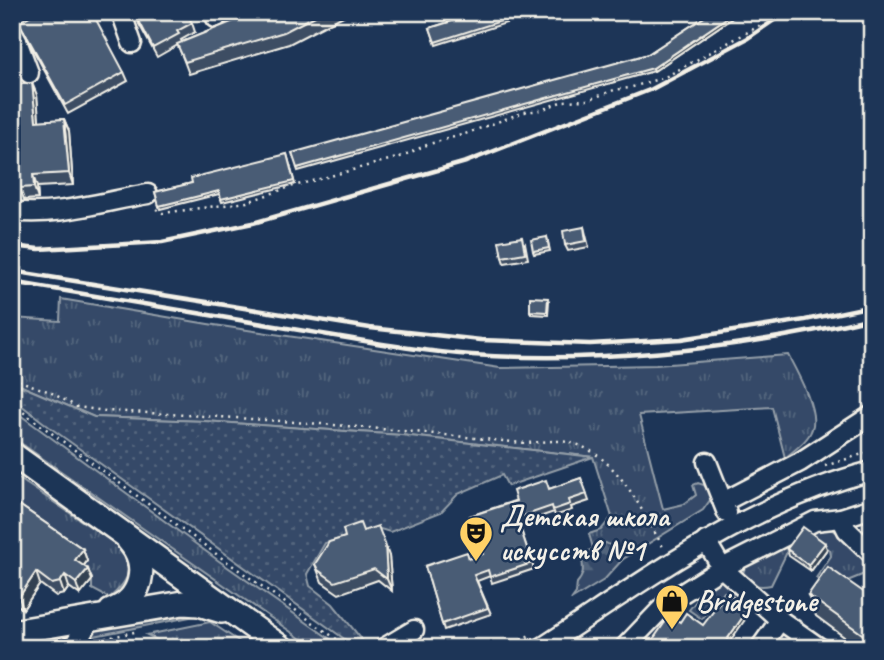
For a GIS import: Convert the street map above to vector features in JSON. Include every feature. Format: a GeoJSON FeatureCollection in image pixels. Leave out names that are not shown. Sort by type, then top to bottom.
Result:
{"type":"FeatureCollection","features":[{"type":"Feature","properties":{"kind":"main road"},"geometry":{"type":"LineString","coordinates":[[12,454],[282,648]]}},
{"type":"Feature","properties":{"kind":"main road"},"geometry":{"type":"LineString","coordinates":[[92,618],[122,606],[139,585],[141,559],[122,533]]}},
{"type":"Feature","properties":{"kind":"main road"},"geometry":{"type":"LineString","coordinates":[[12,632],[184,603],[208,606],[241,619]]}},
{"type":"Feature","properties":{"kind":"street"},"geometry":{"type":"LineString","coordinates":[[22,12],[19,16],[17,41],[29,73]]}},
{"type":"Feature","properties":{"kind":"street"},"geometry":{"type":"LineString","coordinates":[[121,12],[132,43]]}},
{"type":"Feature","properties":{"kind":"street"},"geometry":{"type":"LineString","coordinates":[[12,211],[28,214],[148,194]]}},
{"type":"Feature","properties":{"kind":"street"},"geometry":{"type":"LineString","coordinates":[[723,502],[800,462],[872,415]]}},
{"type":"Feature","properties":{"kind":"street"},"geometry":{"type":"LineString","coordinates":[[707,462],[732,526]]}},
{"type":"Feature","properties":{"kind":"street"},"geometry":{"type":"LineString","coordinates":[[541,648],[732,526],[791,498],[872,471]]}},
{"type":"Feature","properties":{"kind":"street"},"geometry":{"type":"LineString","coordinates":[[624,648],[667,603],[722,568],[815,521],[841,518],[872,508]]}},
{"type":"Feature","properties":{"kind":"street"},"geometry":{"type":"LineString","coordinates":[[841,518],[847,530],[872,554]]}},
{"type":"Feature","properties":{"kind":"street"},"geometry":{"type":"LineString","coordinates":[[706,541],[722,568],[780,620],[820,648]]}},
{"type":"Feature","properties":{"kind":"street"},"geometry":{"type":"LineString","coordinates":[[80,645],[92,618]]}},
{"type":"Feature","properties":{"kind":"street"},"geometry":{"type":"LineString","coordinates":[[760,648],[780,620]]}},
{"type":"Feature","properties":{"kind":"street"},"geometry":{"type":"LineString","coordinates":[[384,648],[414,630]]}},
{"type":"Feature","properties":{"kind":"path"},"geometry":{"type":"LineString","coordinates":[[148,194],[157,211],[163,213],[247,202],[290,187],[400,157],[429,144],[524,112],[541,110],[563,101],[589,100],[614,90],[665,77],[759,26],[763,19],[774,12]]}},
{"type":"Feature","properties":{"kind":"path"},"geometry":{"type":"LineString","coordinates":[[12,378],[50,392],[77,407],[106,411],[393,429],[520,443],[567,439],[590,450],[608,464],[620,478],[673,562]]}},
{"type":"Feature","properties":{"kind":"path"},"geometry":{"type":"LineString","coordinates":[[12,404],[349,648]]}},
{"type":"Feature","properties":{"kind":"path"},"geometry":{"type":"LineString","coordinates":[[80,645],[141,631]]}},
{"type":"Feature","properties":{"kind":"green space"},"geometry":{"type":"Polygon","coordinates":[[[61,299],[500,368],[656,365],[788,355],[806,392],[812,412],[812,429],[800,445],[785,458],[772,407],[639,415],[663,509],[684,504],[696,495],[693,485],[698,483],[704,485],[713,496],[703,510],[623,559],[618,550],[606,544],[593,548],[589,534],[601,530],[612,517],[593,457],[401,435],[204,421],[94,417],[12,382],[12,318],[60,321],[61,299]]]}},
{"type":"Feature","properties":{"kind":"green space"},"geometry":{"type":"Polygon","coordinates":[[[12,382],[94,417],[204,421],[401,435],[593,457],[508,486],[502,475],[458,494],[441,512],[390,532],[377,528],[325,543],[307,574],[310,586],[333,604],[363,641],[363,648],[357,648],[52,429],[12,398],[12,382]]]}},
{"type":"Feature","properties":{"kind":"green space"},"geometry":{"type":"Polygon","coordinates":[[[12,409],[343,648],[314,648],[12,437],[12,409]]]}},
{"type":"Feature","properties":{"kind":"green space"},"geometry":{"type":"Polygon","coordinates":[[[12,474],[113,542],[120,550],[128,564],[127,577],[109,598],[92,589],[92,578],[12,506],[12,474]]]}},
{"type":"Feature","properties":{"kind":"green space"},"geometry":{"type":"Polygon","coordinates":[[[821,525],[839,533],[872,562],[872,571],[830,588],[816,578],[831,556],[830,550],[806,532],[788,550],[771,585],[755,585],[743,573],[747,562],[806,530],[821,525]]]}},
{"type":"Feature","properties":{"kind":"green space"},"geometry":{"type":"Polygon","coordinates":[[[606,543],[618,550],[623,559],[604,580],[571,600],[583,573],[582,554],[606,543]]]}},
{"type":"Feature","properties":{"kind":"green space"},"geometry":{"type":"Polygon","coordinates":[[[715,577],[726,580],[743,596],[724,592],[702,619],[689,610],[704,591],[699,587],[715,577]]]}},
{"type":"Feature","properties":{"kind":"green space"},"geometry":{"type":"Polygon","coordinates":[[[179,610],[200,615],[89,637],[96,627],[179,610]]]}},
{"type":"Feature","properties":{"kind":"green space"},"geometry":{"type":"Polygon","coordinates":[[[210,622],[249,648],[173,648],[147,635],[210,622]]]}},
{"type":"Feature","properties":{"kind":"green space"},"geometry":{"type":"Polygon","coordinates":[[[77,631],[65,648],[27,648],[16,641],[77,631]]]}},
{"type":"Feature","properties":{"kind":"building"},"geometry":{"type":"Polygon","coordinates":[[[37,12],[92,12],[124,72],[65,105],[19,22],[37,12]]]}},
{"type":"Feature","properties":{"kind":"building"},"geometry":{"type":"Polygon","coordinates":[[[140,12],[186,12],[192,23],[177,31],[179,34],[153,48],[136,15],[140,12]]]}},
{"type":"Feature","properties":{"kind":"building"},"geometry":{"type":"Polygon","coordinates":[[[256,12],[323,12],[284,32],[185,62],[177,44],[256,12]]]}},
{"type":"Feature","properties":{"kind":"building"},"geometry":{"type":"Polygon","coordinates":[[[481,12],[529,12],[435,42],[430,28],[481,12]]]}},
{"type":"Feature","properties":{"kind":"building"},"geometry":{"type":"Polygon","coordinates":[[[712,12],[735,12],[653,68],[297,168],[292,153],[648,54],[712,12]]]}},
{"type":"Feature","properties":{"kind":"building"},"geometry":{"type":"Polygon","coordinates":[[[12,79],[13,84],[32,83],[36,121],[64,119],[69,173],[33,175],[34,187],[20,188],[17,151],[12,152],[12,139],[16,139],[15,127],[12,128],[12,79]]]}},
{"type":"Feature","properties":{"kind":"building"},"geometry":{"type":"Polygon","coordinates":[[[287,154],[294,181],[221,199],[219,191],[159,206],[155,192],[192,183],[191,178],[287,154]]]}},
{"type":"Feature","properties":{"kind":"building"},"geometry":{"type":"Polygon","coordinates":[[[584,227],[586,241],[565,245],[563,231],[584,227]]]}},
{"type":"Feature","properties":{"kind":"building"},"geometry":{"type":"Polygon","coordinates":[[[522,237],[525,253],[502,257],[499,241],[522,237]]]}},
{"type":"Feature","properties":{"kind":"building"},"geometry":{"type":"Polygon","coordinates":[[[547,237],[549,248],[533,251],[531,240],[547,237]]]}},
{"type":"Feature","properties":{"kind":"building"},"geometry":{"type":"Polygon","coordinates":[[[530,297],[548,298],[547,312],[530,311],[530,297]]]}},
{"type":"Feature","properties":{"kind":"building"},"geometry":{"type":"Polygon","coordinates":[[[581,478],[587,494],[569,500],[570,504],[553,510],[552,506],[517,518],[532,563],[490,577],[488,570],[474,575],[488,608],[442,624],[425,566],[467,552],[469,559],[483,554],[470,516],[516,501],[513,491],[546,480],[549,489],[581,478]]]}},
{"type":"Feature","properties":{"kind":"building"},"geometry":{"type":"Polygon","coordinates":[[[12,500],[83,549],[75,560],[88,569],[76,583],[65,575],[60,582],[52,584],[36,572],[19,597],[12,592],[12,500]]]}},
{"type":"Feature","properties":{"kind":"building"},"geometry":{"type":"Polygon","coordinates":[[[872,506],[872,520],[868,514],[869,507],[872,506]]]}},
{"type":"Feature","properties":{"kind":"building"},"geometry":{"type":"Polygon","coordinates":[[[360,523],[363,531],[378,526],[385,544],[387,579],[374,569],[335,582],[318,570],[315,564],[329,542],[345,537],[343,529],[360,523]]]}},
{"type":"Feature","properties":{"kind":"building"},"geometry":{"type":"Polygon","coordinates":[[[803,527],[825,543],[808,565],[787,549],[803,527]]]}},
{"type":"Feature","properties":{"kind":"building"},"geometry":{"type":"Polygon","coordinates":[[[828,567],[872,598],[872,641],[808,595],[828,567]]]}},
{"type":"Feature","properties":{"kind":"building"},"geometry":{"type":"Polygon","coordinates":[[[727,593],[747,611],[721,648],[647,648],[670,615],[680,622],[686,613],[703,625],[727,593]]]}},
{"type":"Feature","properties":{"kind":"railway"},"geometry":{"type":"LineString","coordinates":[[12,246],[39,249],[162,242],[253,223],[466,162],[652,89],[748,38],[786,12]]}},
{"type":"Feature","properties":{"kind":"railway"},"geometry":{"type":"LineString","coordinates":[[12,271],[370,328],[481,340],[590,344],[681,339],[805,320],[872,306]]}},
{"type":"Feature","properties":{"kind":"railway"},"geometry":{"type":"LineString","coordinates":[[12,282],[388,345],[472,355],[573,357],[673,351],[773,338],[872,318]]}},
{"type":"Feature","properties":{"kind":"place","name":"Детская школа искусств №1"},"geometry":{"type":"Point","coordinates":[476,563]}},
{"type":"Feature","properties":{"kind":"place","name":"Bridgestone"},"geometry":{"type":"Point","coordinates":[672,631]}}]}
